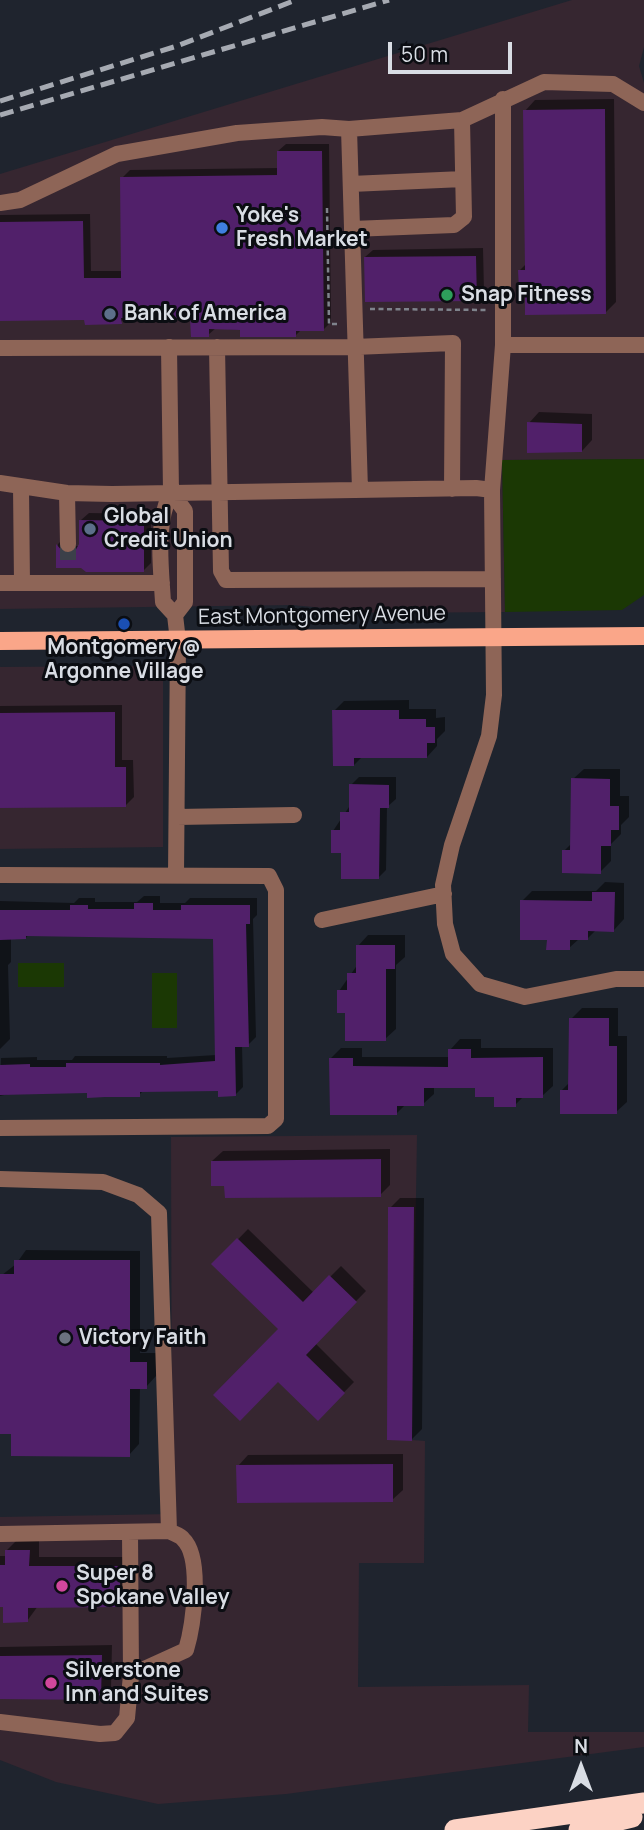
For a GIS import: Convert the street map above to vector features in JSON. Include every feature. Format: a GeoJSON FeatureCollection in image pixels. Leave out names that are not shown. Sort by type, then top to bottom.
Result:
{"type":"FeatureCollection","features":[{"type":"Feature","properties":{"kind":"highway"},"geometry":{"type":"LineString","coordinates":[[455,1830],[644,1803]]}},
{"type":"Feature","properties":{"kind":"highway"},"geometry":{"type":"LineString","coordinates":[[579,1830],[644,1814]]}},
{"type":"Feature","properties":{"kind":"main road","name":"East Montgomery Avenue"},"geometry":{"type":"LineString","coordinates":[[0,641],[644,636]]}},
{"type":"Feature","properties":{"kind":"lane"},"geometry":{"type":"LineString","coordinates":[[0,203],[20,200],[117,153],[237,133],[322,127],[349,130],[462,120],[544,82],[613,84],[644,103]]}},
{"type":"Feature","properties":{"kind":"lane"},"geometry":{"type":"LineString","coordinates":[[503,99],[503,345],[492,491],[494,695],[489,736],[452,845],[444,894],[444,924],[453,954],[480,984],[525,997],[616,979],[644,979]]}},
{"type":"Feature","properties":{"kind":"lane"},"geometry":{"type":"LineString","coordinates":[[352,229],[454,225],[464,217],[462,120]]}},
{"type":"Feature","properties":{"kind":"lane"},"geometry":{"type":"LineString","coordinates":[[349,130],[360,490]]}},
{"type":"Feature","properties":{"kind":"lane"},"geometry":{"type":"LineString","coordinates":[[351,184],[463,179]]}},
{"type":"Feature","properties":{"kind":"lane"},"geometry":{"type":"LineString","coordinates":[[0,348],[354,347],[453,343],[452,489]]}},
{"type":"Feature","properties":{"kind":"lane"},"geometry":{"type":"LineString","coordinates":[[503,345],[644,345]]}},
{"type":"Feature","properties":{"kind":"lane"},"geometry":{"type":"LineString","coordinates":[[169,347],[171,492],[162,510],[162,583],[163,602],[175,615],[178,641],[176,875]]}},
{"type":"Feature","properties":{"kind":"lane"},"geometry":{"type":"LineString","coordinates":[[217,347],[220,571],[226,580],[493,579]]}},
{"type":"Feature","properties":{"kind":"lane"},"geometry":{"type":"LineString","coordinates":[[0,483],[67,493],[452,489],[492,491]]}},
{"type":"Feature","properties":{"kind":"lane"},"geometry":{"type":"LineString","coordinates":[[21,487],[22,583]]}},
{"type":"Feature","properties":{"kind":"lane"},"geometry":{"type":"LineString","coordinates":[[171,492],[185,511],[185,602],[175,615]]}},
{"type":"Feature","properties":{"kind":"lane"},"geometry":{"type":"LineString","coordinates":[[67,493],[68,544]]}},
{"type":"Feature","properties":{"kind":"lane"},"geometry":{"type":"LineString","coordinates":[[0,583],[22,583],[69,576],[162,583]]}},
{"type":"Feature","properties":{"kind":"lane"},"geometry":{"type":"LineString","coordinates":[[177,817],[294,815]]}},
{"type":"Feature","properties":{"kind":"lane"},"geometry":{"type":"LineString","coordinates":[[0,875],[269,876],[276,890],[276,1119],[268,1126],[0,1128]]}},
{"type":"Feature","properties":{"kind":"lane"},"geometry":{"type":"LineString","coordinates":[[323,920],[444,894]]}},
{"type":"Feature","properties":{"kind":"lane"},"geometry":{"type":"LineString","coordinates":[[0,1179],[103,1182],[138,1195],[159,1213],[169,1531]]}},
{"type":"Feature","properties":{"kind":"lane"},"geometry":{"type":"LineString","coordinates":[[0,1534],[169,1531],[182,1537],[189,1546],[193,1565],[193,1627],[186,1650],[131,1675]]}},
{"type":"Feature","properties":{"kind":"lane"},"geometry":{"type":"LineString","coordinates":[[0,1722],[100,1734],[115,1733],[127,1718],[131,1675],[130,1532]]}},
{"type":"Feature","properties":{"kind":"path"},"geometry":{"type":"LineString","coordinates":[[327,208],[329,324],[368,323],[368,309],[486,311],[503,303]]}},
{"type":"Feature","properties":{"kind":"shaded area"},"geometry":{"type":"Polygon","coordinates":[[[572,0],[644,0],[644,47],[639,66],[644,83],[644,459],[502,460],[505,612],[377,613],[292,605],[0,609],[0,174],[572,0]]]}},
{"type":"Feature","properties":{"kind":"shaded area"},"geometry":{"type":"Polygon","coordinates":[[[149,666],[163,677],[163,847],[0,849],[0,667],[149,666]]]}},
{"type":"Feature","properties":{"kind":"shaded area"},"geometry":{"type":"Polygon","coordinates":[[[417,1135],[412,1440],[425,1441],[424,1563],[359,1563],[358,1687],[529,1685],[528,1732],[644,1732],[644,1747],[286,1794],[158,1804],[56,1782],[0,1760],[0,1517],[172,1514],[171,1137],[417,1135]]]}},
{"type":"Feature","properties":{"kind":"green space"},"geometry":{"type":"Polygon","coordinates":[[[644,459],[644,595],[622,610],[505,612],[502,460],[644,459]]]}},
{"type":"Feature","properties":{"kind":"green space"},"geometry":{"type":"Polygon","coordinates":[[[18,963],[64,963],[64,987],[18,987],[18,963]]]}},
{"type":"Feature","properties":{"kind":"green space"},"geometry":{"type":"Polygon","coordinates":[[[152,973],[177,973],[177,1028],[152,1028],[152,973]]]}},
{"type":"Feature","properties":{"kind":"building"},"geometry":{"type":"Polygon","coordinates":[[[605,109],[606,314],[525,315],[525,289],[519,289],[518,270],[525,270],[523,110],[605,109]]]}},
{"type":"Feature","properties":{"kind":"building","name":"Yoke's Fresh Market"},"geometry":{"type":"Polygon","coordinates":[[[277,151],[322,151],[324,331],[296,331],[296,337],[240,337],[240,330],[209,329],[209,337],[191,337],[190,318],[121,318],[122,324],[85,325],[84,320],[0,321],[0,222],[83,221],[84,278],[121,278],[120,177],[277,175],[277,151]]]}},
{"type":"Feature","properties":{"kind":"building"},"geometry":{"type":"Polygon","coordinates":[[[476,256],[477,301],[365,302],[364,257],[476,256]]]}},
{"type":"Feature","properties":{"kind":"building"},"geometry":{"type":"Polygon","coordinates":[[[527,422],[582,424],[582,452],[527,453],[527,422]]]}},
{"type":"Feature","properties":{"kind":"building"},"geometry":{"type":"Polygon","coordinates":[[[79,520],[144,521],[144,572],[86,572],[81,568],[56,568],[56,544],[64,553],[74,553],[79,544],[79,520]]]}},
{"type":"Feature","properties":{"kind":"building"},"geometry":{"type":"Polygon","coordinates":[[[332,710],[399,710],[399,719],[426,719],[426,727],[435,727],[435,743],[427,743],[427,758],[354,758],[354,766],[333,766],[332,710]]]}},
{"type":"Feature","properties":{"kind":"building"},"geometry":{"type":"Polygon","coordinates":[[[115,712],[115,767],[126,767],[126,807],[0,808],[0,713],[115,712]]]}},
{"type":"Feature","properties":{"kind":"building"},"geometry":{"type":"Polygon","coordinates":[[[571,778],[610,779],[610,806],[619,806],[619,830],[611,830],[611,846],[601,846],[601,874],[562,873],[562,850],[570,850],[571,778]]]}},
{"type":"Feature","properties":{"kind":"building"},"geometry":{"type":"Polygon","coordinates":[[[349,784],[389,785],[389,808],[380,808],[379,879],[341,879],[341,853],[331,853],[331,830],[340,830],[340,812],[349,812],[349,784]]]}},
{"type":"Feature","properties":{"kind":"building"},"geometry":{"type":"Polygon","coordinates":[[[592,892],[615,892],[614,932],[588,931],[588,940],[570,940],[570,950],[546,950],[547,940],[520,940],[520,900],[592,901],[592,892]]]}},
{"type":"Feature","properties":{"kind":"building"},"geometry":{"type":"Polygon","coordinates":[[[134,903],[153,903],[153,910],[181,910],[181,905],[250,905],[250,924],[246,924],[249,1047],[235,1047],[236,1096],[218,1097],[218,1091],[140,1092],[140,1097],[87,1098],[87,1093],[0,1095],[0,1065],[66,1067],[66,1063],[160,1065],[215,1061],[213,939],[26,936],[26,939],[0,940],[0,910],[70,910],[70,905],[88,905],[88,909],[134,909],[134,903]]]}},
{"type":"Feature","properties":{"kind":"building"},"geometry":{"type":"Polygon","coordinates":[[[356,945],[395,945],[395,969],[386,969],[386,1041],[345,1041],[345,1013],[337,1013],[337,990],[347,990],[347,973],[356,973],[356,945]]]}},
{"type":"Feature","properties":{"kind":"building"},"geometry":{"type":"Polygon","coordinates":[[[569,1018],[609,1018],[609,1046],[617,1046],[617,1114],[560,1114],[560,1090],[568,1090],[569,1018]]]}},
{"type":"Feature","properties":{"kind":"building"},"geometry":{"type":"Polygon","coordinates":[[[448,1049],[471,1049],[471,1058],[543,1057],[543,1098],[516,1098],[516,1107],[494,1107],[494,1097],[475,1097],[475,1088],[424,1088],[424,1106],[397,1106],[397,1115],[330,1115],[329,1058],[353,1058],[353,1066],[448,1067],[448,1049]]]}},
{"type":"Feature","properties":{"kind":"building"},"geometry":{"type":"Polygon","coordinates":[[[381,1159],[381,1197],[225,1198],[224,1186],[211,1186],[211,1161],[381,1159]]]}},
{"type":"Feature","properties":{"kind":"building"},"geometry":{"type":"Polygon","coordinates":[[[388,1207],[414,1207],[412,1441],[387,1440],[388,1207]]]}},
{"type":"Feature","properties":{"kind":"building"},"geometry":{"type":"Polygon","coordinates":[[[237,1238],[303,1302],[329,1275],[357,1302],[306,1355],[345,1393],[318,1421],[278,1382],[240,1421],[213,1395],[278,1329],[211,1264],[237,1238]]]}},
{"type":"Feature","properties":{"kind":"building","name":"Victory Faith"},"geometry":{"type":"Polygon","coordinates":[[[14,1260],[130,1260],[130,1362],[147,1362],[147,1389],[130,1389],[130,1457],[11,1456],[11,1434],[0,1434],[0,1274],[14,1274],[14,1260]]]}},
{"type":"Feature","properties":{"kind":"building"},"geometry":{"type":"Polygon","coordinates":[[[393,1464],[393,1502],[237,1503],[236,1465],[393,1464]]]}},
{"type":"Feature","properties":{"kind":"building","name":"Super 8 Spokane Valley"},"geometry":{"type":"Polygon","coordinates":[[[5,1550],[30,1550],[29,1566],[120,1566],[120,1607],[28,1608],[28,1622],[3,1623],[3,1607],[0,1607],[0,1565],[5,1565],[5,1550]]]}},
{"type":"Feature","properties":{"kind":"building","name":"Silverstone Inn and Suites"},"geometry":{"type":"Polygon","coordinates":[[[102,1655],[101,1700],[0,1699],[0,1656],[102,1655]]]}},
{"type":"Feature","properties":{"kind":"tunnel"},"geometry":{"type":"LineString","coordinates":[[68,544],[68,568]]}},
{"type":"Feature","properties":{"kind":"railway"},"geometry":{"type":"LineString","coordinates":[[0,101],[177,46],[296,0]]}},
{"type":"Feature","properties":{"kind":"railway"},"geometry":{"type":"LineString","coordinates":[[0,115],[389,0]]}},
{"type":"Feature","properties":{"kind":"place","name":"Yoke's Fresh Market"},"geometry":{"type":"Point","coordinates":[222,228]}},
{"type":"Feature","properties":{"kind":"place","name":"Snap Fitness"},"geometry":{"type":"Point","coordinates":[447,295]}},
{"type":"Feature","properties":{"kind":"place","name":"Bank of America"},"geometry":{"type":"Point","coordinates":[110,314]}},
{"type":"Feature","properties":{"kind":"place","name":"Global Credit Union"},"geometry":{"type":"Point","coordinates":[90,529]}},
{"type":"Feature","properties":{"kind":"place","name":"Montgomery @ Argonne Village"},"geometry":{"type":"Point","coordinates":[124,624]}},
{"type":"Feature","properties":{"kind":"place","name":"Victory Faith"},"geometry":{"type":"Point","coordinates":[65,1338]}},
{"type":"Feature","properties":{"kind":"place","name":"Super 8 Spokane Valley"},"geometry":{"type":"Point","coordinates":[62,1586]}},
{"type":"Feature","properties":{"kind":"place","name":"Silverstone Inn and Suites"},"geometry":{"type":"Point","coordinates":[51,1683]}}]}
